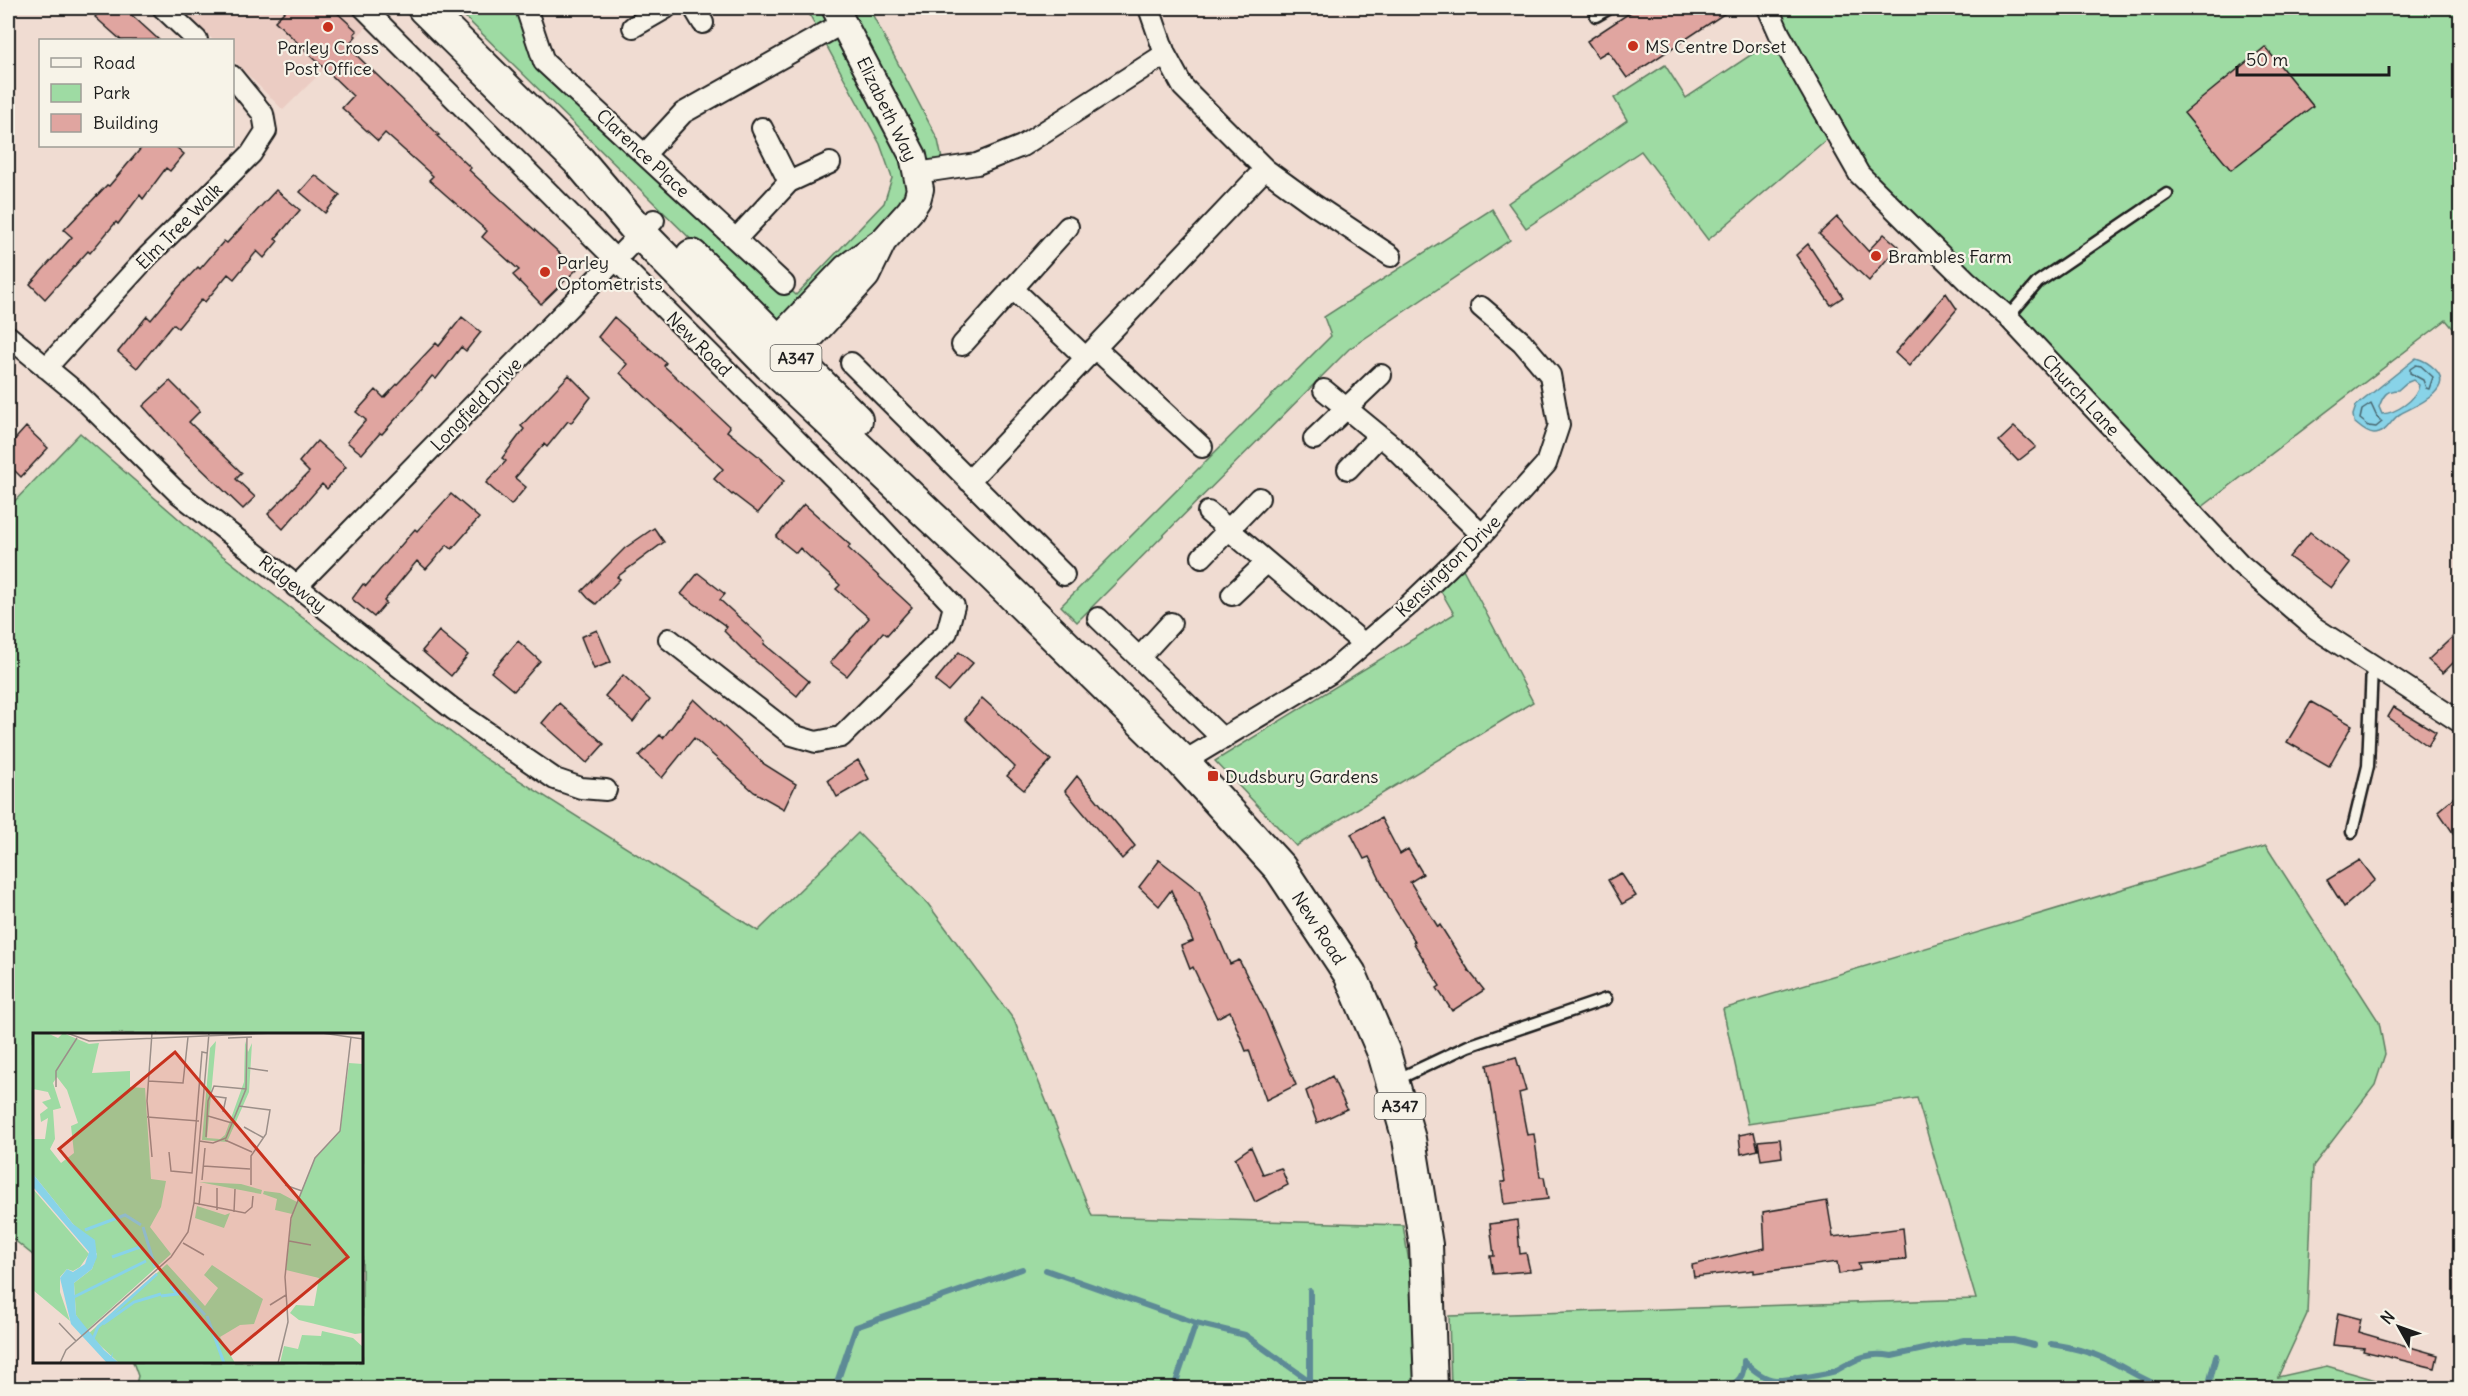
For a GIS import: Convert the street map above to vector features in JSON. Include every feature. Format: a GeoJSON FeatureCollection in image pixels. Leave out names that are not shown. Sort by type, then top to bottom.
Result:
{"type":"FeatureCollection","features":[{"type":"Feature","properties":{"kind":"main road","name":"New Road"},"geometry":{"type":"LineString","coordinates":[[424,8],[648,227],[781,354],[880,444],[993,575],[1183,762],[1280,868],[1350,974],[1384,1053],[1393,1081],[1409,1139],[1426,1245],[1431,1389]]}},
{"type":"Feature","properties":{"kind":"street"},"geometry":{"type":"LineString","coordinates":[[163,8],[196,39]]}},
{"type":"Feature","properties":{"kind":"street","name":"New Road"},"geometry":{"type":"LineString","coordinates":[[366,8],[841,485],[954,606],[947,632],[841,737],[816,742],[792,735],[669,639]]}},
{"type":"Feature","properties":{"kind":"street","name":"Clarence Place"},"geometry":{"type":"LineString","coordinates":[[527,8],[544,62],[784,284]]}},
{"type":"Feature","properties":{"kind":"street"},"geometry":{"type":"LineString","coordinates":[[633,27],[666,8]]}},
{"type":"Feature","properties":{"kind":"street"},"geometry":{"type":"LineString","coordinates":[[1149,8],[1165,54],[1183,87],[1265,169],[1312,204],[1391,256]]}},
{"type":"Feature","properties":{"kind":"street","name":"Church Lane"},"geometry":{"type":"LineString","coordinates":[[1768,8],[1859,174],[1967,281],[2008,317],[2239,562],[2315,628],[2460,722]]}},
{"type":"Feature","properties":{"kind":"street"},"geometry":{"type":"LineString","coordinates":[[645,154],[684,112],[839,15]]}},
{"type":"Feature","properties":{"kind":"street","name":"Elizabeth Way"},"geometry":{"type":"LineString","coordinates":[[781,354],[846,268],[884,240],[917,200],[920,189],[914,156],[839,15]]}},
{"type":"Feature","properties":{"kind":"street"},"geometry":{"type":"LineString","coordinates":[[917,173],[977,164],[1022,146],[1165,54]]}},
{"type":"Feature","properties":{"kind":"street","name":"Elm Tree Walk"},"geometry":{"type":"LineString","coordinates":[[46,368],[148,256],[250,154],[266,131],[263,114],[234,78]]}},
{"type":"Feature","properties":{"kind":"street"},"geometry":{"type":"LineString","coordinates":[[762,128],[789,182]]}},
{"type":"Feature","properties":{"kind":"street"},"geometry":{"type":"LineString","coordinates":[[736,239],[789,182],[830,163]]}},
{"type":"Feature","properties":{"kind":"street"},"geometry":{"type":"LineString","coordinates":[[969,480],[1265,169]]}},
{"type":"Feature","properties":{"kind":"street","name":"Longfield Drive"},"geometry":{"type":"LineString","coordinates":[[296,587],[648,227]]}},
{"type":"Feature","properties":{"kind":"street"},"geometry":{"type":"LineString","coordinates":[[962,345],[1068,227]]}},
{"type":"Feature","properties":{"kind":"street"},"geometry":{"type":"LineString","coordinates":[[1012,288],[1202,447]]}},
{"type":"Feature","properties":{"kind":"street","name":"Kensington Drive"},"geometry":{"type":"LineString","coordinates":[[1183,762],[1329,674],[1409,605],[1482,535],[1546,464],[1559,425],[1550,375],[1522,342],[1480,307]]}},
{"type":"Feature","properties":{"kind":"street","name":"Ridgeway"},"geometry":{"type":"LineString","coordinates":[[8,336],[77,393],[177,492],[453,709],[555,779],[581,788],[606,790]]}},
{"type":"Feature","properties":{"kind":"street"},"geometry":{"type":"LineString","coordinates":[[851,363],[1064,575]]}},
{"type":"Feature","properties":{"kind":"street"},"geometry":{"type":"LineString","coordinates":[[1314,439],[1381,375]]}},
{"type":"Feature","properties":{"kind":"street"},"geometry":{"type":"LineString","coordinates":[[1324,390],[1379,436],[1482,535]]}},
{"type":"Feature","properties":{"kind":"street"},"geometry":{"type":"LineString","coordinates":[[1348,469],[1379,436]]}},
{"type":"Feature","properties":{"kind":"street"},"geometry":{"type":"LineString","coordinates":[[1202,557],[1259,498]]}},
{"type":"Feature","properties":{"kind":"street"},"geometry":{"type":"LineString","coordinates":[[1208,512],[1364,644]]}},
{"type":"Feature","properties":{"kind":"street"},"geometry":{"type":"LineString","coordinates":[[1232,595],[1267,562]]}},
{"type":"Feature","properties":{"kind":"street"},"geometry":{"type":"LineString","coordinates":[[1098,618],[1223,739]]}},
{"type":"Feature","properties":{"kind":"street"},"geometry":{"type":"LineString","coordinates":[[1139,658],[1171,623]]}},
{"type":"Feature","properties":{"kind":"lane"},"geometry":{"type":"LineString","coordinates":[[1596,16],[1610,8]]}},
{"type":"Feature","properties":{"kind":"lane"},"geometry":{"type":"LineString","coordinates":[[2008,317],[2038,282],[2167,194]]}},
{"type":"Feature","properties":{"kind":"lane"},"geometry":{"type":"LineString","coordinates":[[2352,832],[2368,766],[2372,666]]}},
{"type":"Feature","properties":{"kind":"lane"},"geometry":{"type":"LineString","coordinates":[[1393,1081],[1468,1046],[1606,999]]}},
{"type":"Feature","properties":{"kind":"shaded area"},"geometry":{"type":"Polygon","coordinates":[[[181,8],[379,8],[383,11],[283,110],[234,61],[234,39],[212,39],[181,8]]]}},
{"type":"Feature","properties":{"kind":"green space"},"geometry":{"type":"Polygon","coordinates":[[[456,8],[526,8],[544,62],[796,295],[884,203],[892,178],[880,144],[806,8],[869,8],[938,140],[944,169],[920,189],[785,332],[456,8]]]}},
{"type":"Feature","properties":{"kind":"green space"},"geometry":{"type":"Polygon","coordinates":[[[1768,8],[2460,8],[2460,337],[2446,320],[2193,514],[1967,281],[1834,133],[1708,240],[1641,151],[1526,228],[1508,203],[1627,120],[1614,98],[1665,65],[1686,98],[1781,35],[1768,8]]]}},
{"type":"Feature","properties":{"kind":"green space"},"geometry":{"type":"Polygon","coordinates":[[[1492,209],[1510,240],[1349,349],[1077,622],[1061,606],[1331,336],[1324,317],[1492,209]]]}},
{"type":"Feature","properties":{"kind":"green space"},"geometry":{"type":"Polygon","coordinates":[[[80,433],[210,546],[484,758],[758,931],[858,833],[928,904],[1014,1020],[1092,1216],[1403,1225],[1413,1287],[1417,1388],[135,1388],[138,1376],[133,1363],[363,1363],[363,1033],[33,1033],[33,1255],[8,1235],[8,508],[80,433]]]}},
{"type":"Feature","properties":{"kind":"green space"},"geometry":{"type":"Polygon","coordinates":[[[1463,569],[1533,702],[1296,846],[1215,761],[1454,614],[1438,586],[1463,569]]]}},
{"type":"Feature","properties":{"kind":"green space"},"geometry":{"type":"Polygon","coordinates":[[[2266,846],[2379,1022],[2385,1054],[2375,1085],[2313,1166],[2307,1314],[2278,1377],[2327,1366],[2404,1388],[1451,1388],[1449,1316],[1976,1299],[1917,1098],[1748,1124],[1723,1009],[2266,846]]]}},
{"type":"Feature","properties":{"kind":"water"},"geometry":{"type":"Polygon","coordinates":[[[2416,358],[2436,370],[2440,378],[2440,385],[2430,397],[2400,414],[2382,432],[2369,433],[2354,422],[2353,415],[2356,406],[2416,358]],[[2413,380],[2398,390],[2388,392],[2379,407],[2382,414],[2405,405],[2414,396],[2419,385],[2413,380]]]}},
{"type":"Feature","properties":{"kind":"building"},"geometry":{"type":"Polygon","coordinates":[[[102,8],[124,8],[158,39],[120,39],[95,17],[102,8]]]}},
{"type":"Feature","properties":{"kind":"building"},"geometry":{"type":"Polygon","coordinates":[[[288,8],[332,8],[357,31],[354,34],[356,36],[347,46],[439,135],[437,136],[471,168],[469,170],[577,269],[541,304],[513,275],[519,270],[482,237],[487,231],[429,180],[433,176],[385,133],[378,141],[342,108],[353,96],[275,21],[288,8]]]}},
{"type":"Feature","properties":{"kind":"building","name":"MS Centre Dorset"},"geometry":{"type":"Polygon","coordinates":[[[1637,8],[1733,8],[1627,78],[1608,51],[1598,57],[1587,41],[1637,8]]]}},
{"type":"Feature","properties":{"kind":"building"},"geometry":{"type":"Polygon","coordinates":[[[2265,47],[2313,106],[2231,170],[2184,113],[2265,47]]]}},
{"type":"Feature","properties":{"kind":"building"},"geometry":{"type":"Polygon","coordinates":[[[142,147],[176,147],[184,154],[170,171],[166,168],[143,199],[140,195],[118,224],[116,222],[90,253],[88,251],[45,299],[30,284],[72,237],[64,230],[107,185],[109,186],[142,147]]]}},
{"type":"Feature","properties":{"kind":"building"},"geometry":{"type":"Polygon","coordinates":[[[315,175],[340,195],[325,213],[300,192],[315,175]]]}},
{"type":"Feature","properties":{"kind":"building"},"geometry":{"type":"Polygon","coordinates":[[[276,190],[300,210],[275,239],[278,241],[264,258],[257,251],[234,279],[228,274],[205,302],[202,299],[178,328],[173,324],[137,368],[118,352],[147,316],[151,320],[198,267],[200,269],[224,241],[227,243],[276,190]]]}},
{"type":"Feature","properties":{"kind":"building"},"geometry":{"type":"Polygon","coordinates":[[[1837,217],[1868,251],[1884,234],[1898,246],[1869,281],[1819,234],[1837,217]]]}},
{"type":"Feature","properties":{"kind":"building"},"geometry":{"type":"Polygon","coordinates":[[[1808,244],[1843,297],[1831,305],[1796,255],[1808,244]]]}},
{"type":"Feature","properties":{"kind":"building"},"geometry":{"type":"Polygon","coordinates":[[[1946,293],[1957,309],[1909,366],[1895,353],[1946,293]]]}},
{"type":"Feature","properties":{"kind":"building"},"geometry":{"type":"Polygon","coordinates":[[[462,317],[481,332],[466,351],[461,347],[436,379],[432,376],[362,454],[347,442],[366,420],[356,412],[376,390],[384,398],[436,343],[439,346],[462,317]]]}},
{"type":"Feature","properties":{"kind":"building"},"geometry":{"type":"Polygon","coordinates":[[[614,317],[666,363],[664,366],[730,427],[727,431],[762,459],[784,481],[758,513],[714,479],[723,469],[620,373],[627,364],[598,337],[614,317]]]}},
{"type":"Feature","properties":{"kind":"building"},"geometry":{"type":"Polygon","coordinates":[[[569,375],[591,397],[571,423],[568,421],[547,447],[544,444],[515,478],[526,487],[511,505],[486,483],[506,461],[502,458],[524,429],[521,426],[569,375]]]}},
{"type":"Feature","properties":{"kind":"building"},"geometry":{"type":"Polygon","coordinates":[[[170,381],[200,411],[189,422],[242,473],[236,479],[255,497],[243,509],[185,453],[143,406],[170,381]]]}},
{"type":"Feature","properties":{"kind":"building"},"geometry":{"type":"Polygon","coordinates":[[[26,427],[48,448],[21,477],[8,464],[8,447],[26,427]]]}},
{"type":"Feature","properties":{"kind":"building"},"geometry":{"type":"Polygon","coordinates":[[[2014,427],[2036,447],[2018,461],[1999,441],[2014,427]]]}},
{"type":"Feature","properties":{"kind":"building"},"geometry":{"type":"Polygon","coordinates":[[[317,441],[346,467],[327,489],[322,484],[283,529],[268,514],[309,472],[299,462],[317,441]]]}},
{"type":"Feature","properties":{"kind":"building"},"geometry":{"type":"Polygon","coordinates":[[[451,494],[479,518],[452,549],[447,545],[426,569],[417,561],[384,601],[386,603],[374,617],[352,599],[363,584],[366,586],[415,529],[417,531],[451,494]]]}},
{"type":"Feature","properties":{"kind":"building"},"geometry":{"type":"Polygon","coordinates":[[[804,504],[850,545],[848,548],[912,607],[887,635],[883,632],[847,676],[830,663],[869,618],[836,589],[840,585],[800,548],[796,553],[776,537],[804,504]]]}},
{"type":"Feature","properties":{"kind":"building"},"geometry":{"type":"Polygon","coordinates":[[[654,528],[664,542],[617,577],[620,579],[596,604],[588,598],[582,591],[625,548],[654,528]]]}},
{"type":"Feature","properties":{"kind":"building"},"geometry":{"type":"Polygon","coordinates":[[[2310,532],[2350,563],[2331,588],[2289,557],[2310,532]]]}},
{"type":"Feature","properties":{"kind":"building"},"geometry":{"type":"Polygon","coordinates":[[[698,573],[725,594],[720,600],[765,641],[764,644],[809,681],[797,696],[748,655],[724,631],[727,627],[681,594],[698,573]]]}},
{"type":"Feature","properties":{"kind":"building"},"geometry":{"type":"Polygon","coordinates":[[[597,630],[611,662],[594,669],[581,637],[597,630]]]}},
{"type":"Feature","properties":{"kind":"building"},"geometry":{"type":"Polygon","coordinates":[[[2460,630],[2460,656],[2443,673],[2428,660],[2460,630]]]}},
{"type":"Feature","properties":{"kind":"building"},"geometry":{"type":"Polygon","coordinates":[[[439,631],[468,655],[451,676],[422,651],[439,631]]]}},
{"type":"Feature","properties":{"kind":"building"},"geometry":{"type":"Polygon","coordinates":[[[518,641],[540,661],[514,691],[491,672],[518,641]]]}},
{"type":"Feature","properties":{"kind":"building"},"geometry":{"type":"Polygon","coordinates":[[[959,652],[973,663],[948,691],[935,681],[959,652]]]}},
{"type":"Feature","properties":{"kind":"building"},"geometry":{"type":"Polygon","coordinates":[[[623,675],[650,700],[633,722],[605,696],[623,675]]]}},
{"type":"Feature","properties":{"kind":"building"},"geometry":{"type":"Polygon","coordinates":[[[982,698],[1051,760],[1024,790],[1007,776],[1015,767],[965,719],[982,698]]]}},
{"type":"Feature","properties":{"kind":"building"},"geometry":{"type":"Polygon","coordinates":[[[694,699],[764,764],[796,784],[784,809],[754,792],[694,738],[662,778],[639,756],[660,735],[663,738],[694,699]]]}},
{"type":"Feature","properties":{"kind":"building"},"geometry":{"type":"Polygon","coordinates":[[[2311,702],[2352,725],[2329,766],[2287,742],[2311,702]]]}},
{"type":"Feature","properties":{"kind":"building"},"geometry":{"type":"Polygon","coordinates":[[[559,703],[604,744],[587,763],[542,723],[559,703]]]}},
{"type":"Feature","properties":{"kind":"building"},"geometry":{"type":"Polygon","coordinates":[[[2394,707],[2436,732],[2428,746],[2388,717],[2394,707]]]}},
{"type":"Feature","properties":{"kind":"building"},"geometry":{"type":"Polygon","coordinates":[[[858,760],[869,779],[837,797],[828,780],[858,760]]]}},
{"type":"Feature","properties":{"kind":"building"},"geometry":{"type":"Polygon","coordinates":[[[1077,776],[1135,846],[1122,859],[1065,791],[1077,776]]]}},
{"type":"Feature","properties":{"kind":"building"},"geometry":{"type":"Polygon","coordinates":[[[2460,792],[2460,843],[2438,811],[2460,792]]]}},
{"type":"Feature","properties":{"kind":"building"},"geometry":{"type":"Polygon","coordinates":[[[1381,818],[1400,854],[1408,849],[1423,874],[1410,882],[1438,927],[1440,925],[1484,990],[1452,1011],[1437,988],[1440,986],[1394,908],[1369,857],[1364,859],[1351,834],[1381,818]]]}},
{"type":"Feature","properties":{"kind":"building"},"geometry":{"type":"Polygon","coordinates":[[[1158,859],[1199,891],[1230,964],[1239,960],[1266,1013],[1296,1085],[1266,1100],[1249,1050],[1246,1051],[1230,1011],[1217,1018],[1193,967],[1190,969],[1181,946],[1193,941],[1171,890],[1159,906],[1139,887],[1159,861],[1158,859]]]}},
{"type":"Feature","properties":{"kind":"building"},"geometry":{"type":"Polygon","coordinates":[[[2360,860],[2375,880],[2344,907],[2327,880],[2360,860]]]}},
{"type":"Feature","properties":{"kind":"building"},"geometry":{"type":"Polygon","coordinates":[[[1621,873],[1636,896],[1622,904],[1608,880],[1621,873]]]}},
{"type":"Feature","properties":{"kind":"building"},"geometry":{"type":"Polygon","coordinates":[[[1516,1057],[1526,1091],[1519,1093],[1527,1135],[1534,1134],[1540,1177],[1544,1177],[1548,1199],[1504,1204],[1501,1182],[1505,1182],[1487,1065],[1516,1057]]]}},
{"type":"Feature","properties":{"kind":"building"},"geometry":{"type":"Polygon","coordinates":[[[1332,1076],[1347,1109],[1317,1123],[1306,1091],[1332,1076]]]}},
{"type":"Feature","properties":{"kind":"building"},"geometry":{"type":"Polygon","coordinates":[[[1754,1132],[1758,1150],[1741,1154],[1739,1135],[1754,1132]]]}},
{"type":"Feature","properties":{"kind":"building"},"geometry":{"type":"Polygon","coordinates":[[[1780,1139],[1782,1157],[1761,1160],[1758,1141],[1780,1139]]]}},
{"type":"Feature","properties":{"kind":"building"},"geometry":{"type":"Polygon","coordinates":[[[1251,1147],[1263,1174],[1281,1168],[1288,1185],[1255,1202],[1235,1158],[1251,1147]]]}},
{"type":"Feature","properties":{"kind":"building"},"geometry":{"type":"Polygon","coordinates":[[[1827,1201],[1833,1237],[1903,1228],[1906,1259],[1858,1263],[1860,1270],[1839,1274],[1837,1262],[1754,1273],[1754,1270],[1694,1277],[1692,1265],[1765,1248],[1763,1212],[1827,1201]]]}},
{"type":"Feature","properties":{"kind":"building"},"geometry":{"type":"Polygon","coordinates":[[[1517,1220],[1520,1254],[1526,1253],[1530,1271],[1493,1274],[1490,1256],[1494,1256],[1490,1224],[1517,1220]]]}},
{"type":"Feature","properties":{"kind":"building"},"geometry":{"type":"Polygon","coordinates":[[[2338,1313],[2361,1319],[2358,1332],[2438,1355],[2435,1368],[2363,1351],[2364,1348],[2333,1345],[2338,1313]]]}},
{"type":"Feature","properties":{"kind":"waterway"},"geometry":{"type":"LineString","coordinates":[[835,1388],[856,1327],[1022,1269]]}},
{"type":"Feature","properties":{"kind":"waterway"},"geometry":{"type":"LineString","coordinates":[[1046,1270],[1196,1323],[1245,1335],[1311,1382],[1330,1388]]}},
{"type":"Feature","properties":{"kind":"waterway"},"geometry":{"type":"LineString","coordinates":[[1310,1291],[1310,1388]]}},
{"type":"Feature","properties":{"kind":"waterway"},"geometry":{"type":"LineString","coordinates":[[1176,1382],[1196,1323]]}},
{"type":"Feature","properties":{"kind":"waterway"},"geometry":{"type":"LineString","coordinates":[[1727,1388],[1740,1378],[1744,1361],[1762,1376],[1780,1380],[1835,1371],[1868,1356],[1892,1356],[1964,1340],[2013,1340],[2034,1345]]}},
{"type":"Feature","properties":{"kind":"waterway"},"geometry":{"type":"LineString","coordinates":[[2051,1344],[2099,1356],[2165,1388]]}},
{"type":"Feature","properties":{"kind":"waterway"},"geometry":{"type":"LineString","coordinates":[[2208,1388],[2216,1356]]}},
{"type":"Feature","properties":{"kind":"waterway"},"geometry":{"type":"LineString","coordinates":[[1771,1388],[1786,1384],[1795,1378]]}},
{"type":"Feature","properties":{"kind":"waterway"},"geometry":{"type":"LineString","coordinates":[[1518,1388],[1521,1384],[1533,1388]]}},
{"type":"Feature","properties":{"kind":"place","name":"Parley Cross Post Office"},"geometry":{"type":"Point","coordinates":[328,27]}},
{"type":"Feature","properties":{"kind":"place","name":"MS Centre Dorset"},"geometry":{"type":"Point","coordinates":[1633,46]}},
{"type":"Feature","properties":{"kind":"place","name":"Brambles Farm"},"geometry":{"type":"Point","coordinates":[1876,256]}},
{"type":"Feature","properties":{"kind":"place","name":"Parley Optometrists"},"geometry":{"type":"Point","coordinates":[545,272]}},
{"type":"Feature","properties":{"kind":"place","name":"Dudsbury Gardens"},"geometry":{"type":"Point","coordinates":[1213,776]}}]}
